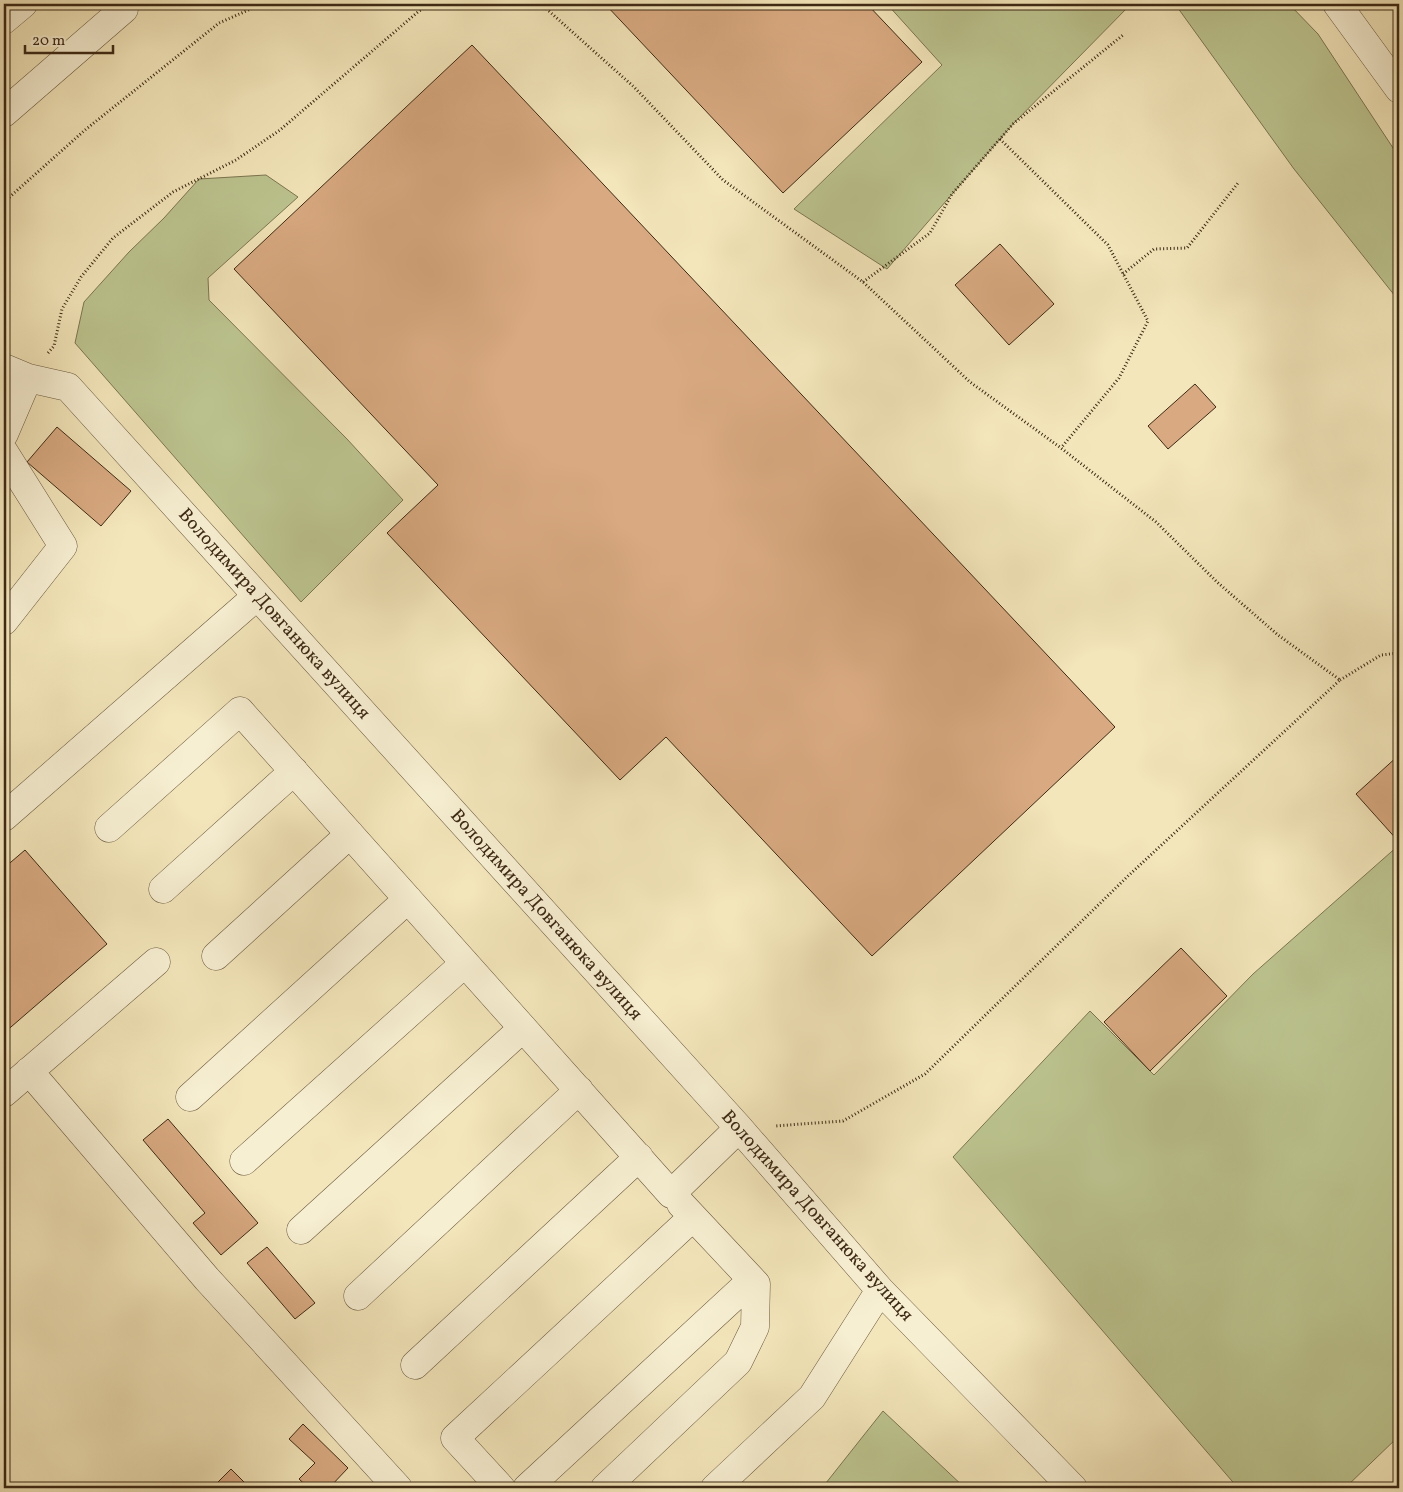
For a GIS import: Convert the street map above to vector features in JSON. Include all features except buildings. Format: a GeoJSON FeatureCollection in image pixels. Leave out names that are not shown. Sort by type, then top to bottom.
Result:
{"type":"FeatureCollection","features":[{"type":"Feature","properties":{"kind":"street"},"geometry":{"type":"LineString","coordinates":[[4,20],[23,4]]}},
{"type":"Feature","properties":{"kind":"street"},"geometry":{"type":"LineString","coordinates":[[1337,4],[1399,89]]}},
{"type":"Feature","properties":{"kind":"street"},"geometry":{"type":"LineString","coordinates":[[4,113],[124,9]]}},
{"type":"Feature","properties":{"kind":"street"},"geometry":{"type":"LineString","coordinates":[[4,434],[16,373]]}},
{"type":"Feature","properties":{"kind":"street","name":"Володимира Довганюка вулиця"},"geometry":{"type":"LineString","coordinates":[[16,373],[68,387],[739,1128],[880,1290],[1073,1488]]}},
{"type":"Feature","properties":{"kind":"street"},"geometry":{"type":"LineString","coordinates":[[4,452],[63,546],[4,621]]}},
{"type":"Feature","properties":{"kind":"street"},"geometry":{"type":"LineString","coordinates":[[4,818],[257,596]]}},
{"type":"Feature","properties":{"kind":"street"},"geometry":{"type":"LineString","coordinates":[[109,828],[240,710],[671,1194],[756,1284],[756,1327],[738,1362],[605,1488]]}},
{"type":"Feature","properties":{"kind":"street"},"geometry":{"type":"LineString","coordinates":[[164,889],[294,771]]}},
{"type":"Feature","properties":{"kind":"street"},"geometry":{"type":"LineString","coordinates":[[216,956],[350,834]]}},
{"type":"Feature","properties":{"kind":"street"},"geometry":{"type":"LineString","coordinates":[[190,1097],[408,899]]}},
{"type":"Feature","properties":{"kind":"street"},"geometry":{"type":"LineString","coordinates":[[4,1093],[156,962]]}},
{"type":"Feature","properties":{"kind":"street"},"geometry":{"type":"LineString","coordinates":[[244,1161],[466,963]]}},
{"type":"Feature","properties":{"kind":"street"},"geometry":{"type":"LineString","coordinates":[[301,1230],[523,1028]]}},
{"type":"Feature","properties":{"kind":"street"},"geometry":{"type":"LineString","coordinates":[[29,1072],[207,1279],[398,1488]]}},
{"type":"Feature","properties":{"kind":"street"},"geometry":{"type":"LineString","coordinates":[[358,1296],[579,1090]]}},
{"type":"Feature","properties":{"kind":"street"},"geometry":{"type":"LineString","coordinates":[[671,1194],[739,1128]]}},
{"type":"Feature","properties":{"kind":"street"},"geometry":{"type":"LineString","coordinates":[[415,1365],[639,1157]]}},
{"type":"Feature","properties":{"kind":"street"},"geometry":{"type":"LineString","coordinates":[[501,1488],[455,1438],[692,1216]]}},
{"type":"Feature","properties":{"kind":"street"},"geometry":{"type":"LineString","coordinates":[[527,1488],[752,1280]]}},
{"type":"Feature","properties":{"kind":"street"},"geometry":{"type":"LineString","coordinates":[[715,1488],[812,1397],[880,1290]]}},
{"type":"Feature","properties":{"kind":"path"},"geometry":{"type":"LineString","coordinates":[[4,202],[85,130],[219,23],[262,4]]}},
{"type":"Feature","properties":{"kind":"path"},"geometry":{"type":"LineString","coordinates":[[16,373],[54,346],[62,309],[81,277],[112,238],[173,192],[236,160],[280,130],[419,11],[431,4]]}},
{"type":"Feature","properties":{"kind":"path"},"geometry":{"type":"LineString","coordinates":[[540,4],[634,87],[723,180],[863,282],[970,382],[1061,448],[1156,522],[1217,582],[1278,635],[1340,680]]}},
{"type":"Feature","properties":{"kind":"path"},"geometry":{"type":"LineString","coordinates":[[863,282],[930,233],[952,194],[1013,124],[1123,35]]}},
{"type":"Feature","properties":{"kind":"path"},"geometry":{"type":"LineString","coordinates":[[1000,139],[1108,245],[1148,321],[1119,378],[1061,448]]}},
{"type":"Feature","properties":{"kind":"path"},"geometry":{"type":"LineString","coordinates":[[1123,274],[1154,249],[1187,248],[1238,183]]}},
{"type":"Feature","properties":{"kind":"path"},"geometry":{"type":"LineString","coordinates":[[739,1128],[843,1121],[925,1074],[1128,876],[1340,680],[1381,655],[1399,653]]}},
{"type":"Feature","properties":{"kind":"green space"},"geometry":{"type":"Polygon","coordinates":[[[887,4],[1130,5],[1013,124],[887,269],[794,209],[942,65],[887,4]]]}},
{"type":"Feature","properties":{"kind":"green space"},"geometry":{"type":"Polygon","coordinates":[[[1175,4],[1289,4],[1318,34],[1399,157],[1399,301],[1294,169],[1175,4]]]}},
{"type":"Feature","properties":{"kind":"green space"},"geometry":{"type":"Polygon","coordinates":[[[266,175],[298,197],[208,278],[209,300],[347,439],[403,500],[301,602],[75,343],[84,302],[199,179],[266,175]]]}},
{"type":"Feature","properties":{"kind":"green space"},"geometry":{"type":"Polygon","coordinates":[[[1399,845],[1399,1436],[1345,1488],[1238,1488],[953,1157],[1090,1011],[1154,1075],[1253,974],[1399,845]]]}},
{"type":"Feature","properties":{"kind":"green space"},"geometry":{"type":"Polygon","coordinates":[[[883,1411],[965,1488],[822,1488],[883,1411]]]}}]}
